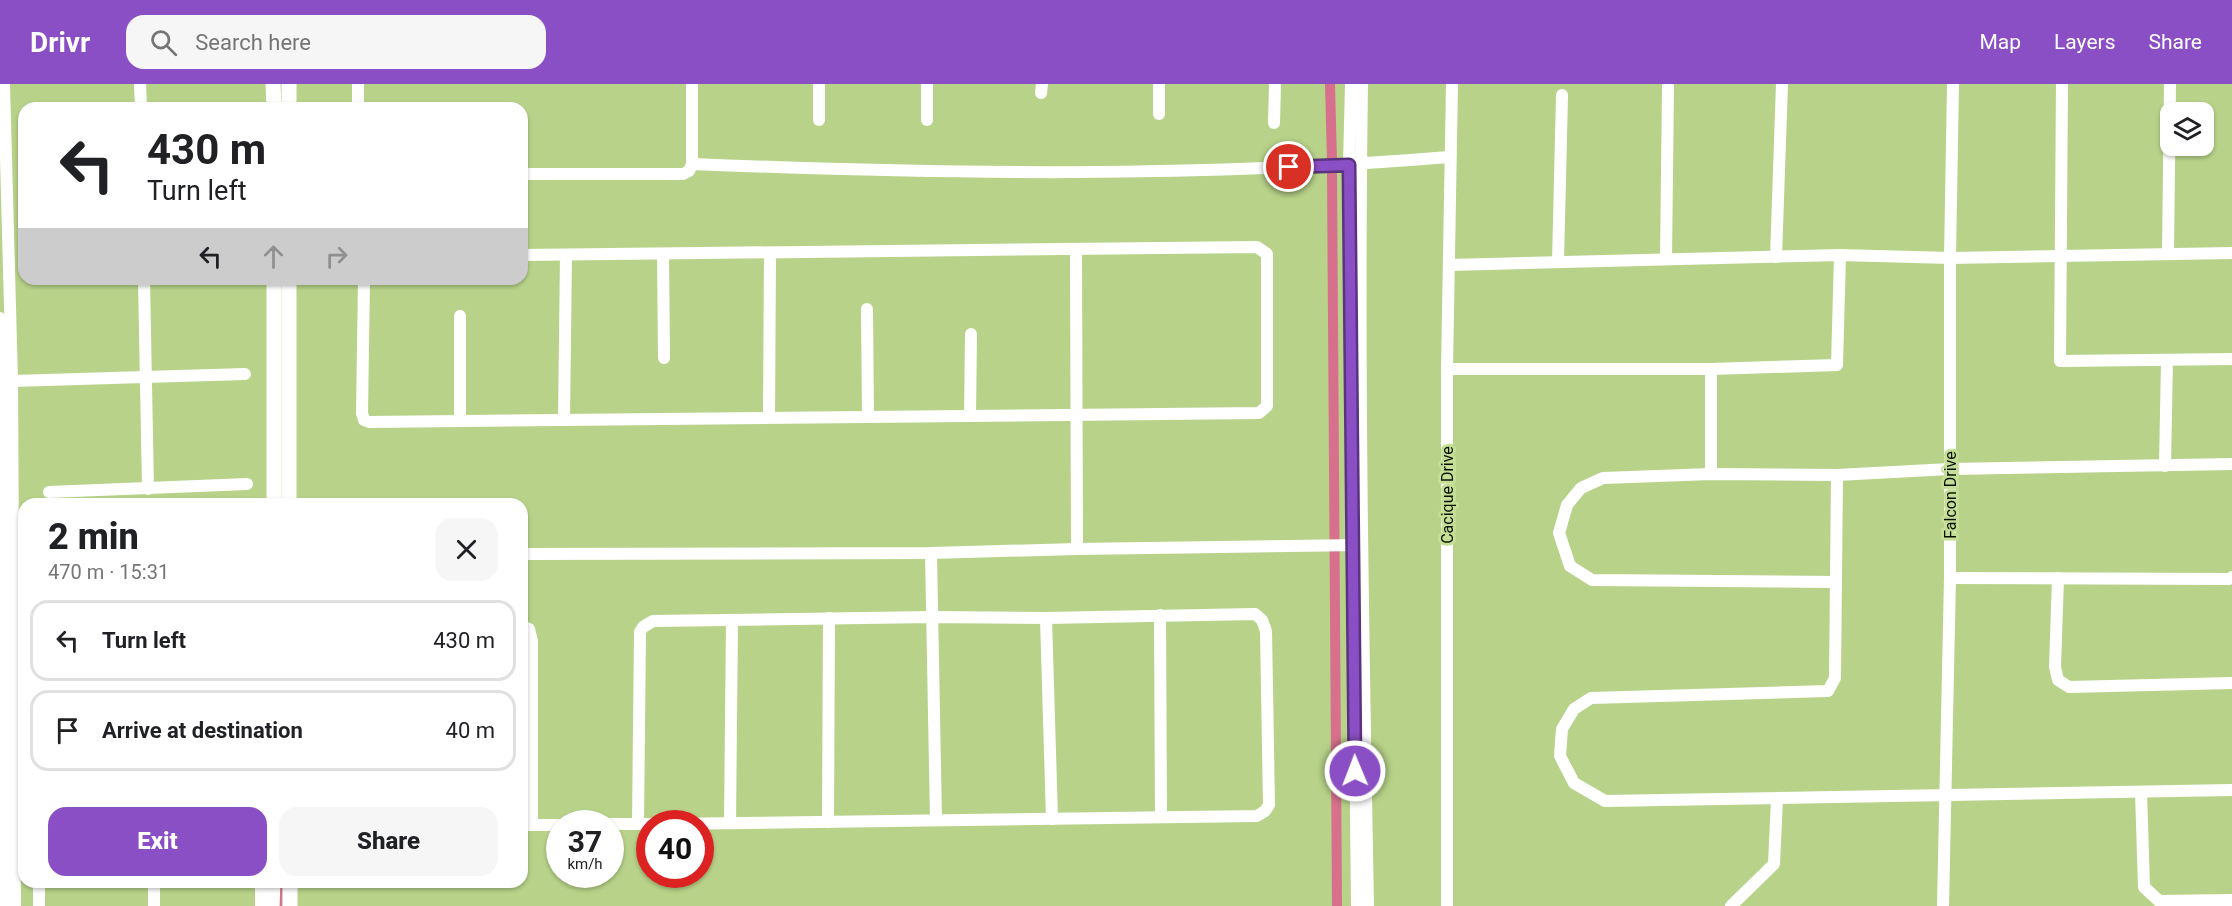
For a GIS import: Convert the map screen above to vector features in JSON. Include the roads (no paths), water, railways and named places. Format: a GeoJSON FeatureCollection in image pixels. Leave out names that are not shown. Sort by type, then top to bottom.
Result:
{"type":"FeatureCollection","features":[{"type":"Feature","properties":{"kind":"main road"},"geometry":{"type":"LineString","coordinates":[[273,84],[274,102]]}},
{"type":"Feature","properties":{"kind":"main road"},"geometry":{"type":"LineString","coordinates":[[289,84],[289,102]]}},
{"type":"Feature","properties":{"kind":"main road"},"geometry":{"type":"LineString","coordinates":[[274,285],[274,498]]}},
{"type":"Feature","properties":{"kind":"main road"},"geometry":{"type":"LineString","coordinates":[[289,285],[289,498]]}},
{"type":"Feature","properties":{"kind":"main road"},"geometry":{"type":"LineString","coordinates":[[273,888],[273,906]]}},
{"type":"Feature","properties":{"kind":"main road"},"geometry":{"type":"LineString","coordinates":[[290,888],[290,906]]}},
{"type":"Feature","properties":{"kind":"street"},"geometry":{"type":"LineString","coordinates":[[4,84],[2,110],[12,381],[14,558],[6,590],[5,906]]}},
{"type":"Feature","properties":{"kind":"street"},"geometry":{"type":"LineString","coordinates":[[140,84],[141,102]]}},
{"type":"Feature","properties":{"kind":"street"},"geometry":{"type":"LineString","coordinates":[[357,84],[358,102]]}},
{"type":"Feature","properties":{"kind":"street"},"geometry":{"type":"LineString","coordinates":[[528,174],[682,174],[689,171],[692,164],[692,84]]}},
{"type":"Feature","properties":{"kind":"street"},"geometry":{"type":"LineString","coordinates":[[819,84],[819,120]]}},
{"type":"Feature","properties":{"kind":"street"},"geometry":{"type":"LineString","coordinates":[[927,84],[927,120]]}},
{"type":"Feature","properties":{"kind":"street"},"geometry":{"type":"LineString","coordinates":[[1159,84],[1159,114]]}},
{"type":"Feature","properties":{"kind":"street"},"geometry":{"type":"LineString","coordinates":[[1274,123],[1275,84]]}},
{"type":"Feature","properties":{"kind":"street"},"geometry":{"type":"LineString","coordinates":[[1351,84],[1354,165],[1357,545],[1357,906]]}},
{"type":"Feature","properties":{"kind":"street"},"geometry":{"type":"LineString","coordinates":[[1354,165],[1362,84]]}},
{"type":"Feature","properties":{"kind":"street","name":"Cacique Drive"},"geometry":{"type":"LineString","coordinates":[[1447,906],[1447,369],[1452,84]]}},
{"type":"Feature","properties":{"kind":"street"},"geometry":{"type":"LineString","coordinates":[[1776,257],[1782,84]]}},
{"type":"Feature","properties":{"kind":"street","name":"Falcon Drive"},"geometry":{"type":"LineString","coordinates":[[1943,906],[1950,578],[1950,258],[1953,84]]}},
{"type":"Feature","properties":{"kind":"street"},"geometry":{"type":"LineString","coordinates":[[2062,84],[2060,362],[2232,359]]}},
{"type":"Feature","properties":{"kind":"street"},"geometry":{"type":"LineString","coordinates":[[2168,254],[2170,84]]}},
{"type":"Feature","properties":{"kind":"street"},"geometry":{"type":"LineString","coordinates":[[1666,259],[1668,87]]}},
{"type":"Feature","properties":{"kind":"street"},"geometry":{"type":"LineString","coordinates":[[1558,262],[1562,95]]}},
{"type":"Feature","properties":{"kind":"street"},"geometry":{"type":"LineString","coordinates":[[692,164],[902,171],[1056,171],[1354,165],[1449,157]]}},
{"type":"Feature","properties":{"kind":"street"},"geometry":{"type":"LineString","coordinates":[[364,285],[362,412],[364,420],[369,422],[1259,413],[1263,412],[1267,406],[1267,254],[1257,247],[1076,251],[528,255]]}},
{"type":"Feature","properties":{"kind":"street"},"geometry":{"type":"LineString","coordinates":[[1076,251],[1077,549]]}},
{"type":"Feature","properties":{"kind":"street"},"geometry":{"type":"LineString","coordinates":[[1449,265],[1840,255],[1950,258],[2232,253]]}},
{"type":"Feature","properties":{"kind":"street"},"geometry":{"type":"LineString","coordinates":[[663,254],[664,358]]}},
{"type":"Feature","properties":{"kind":"street"},"geometry":{"type":"LineString","coordinates":[[769,417],[770,254]]}},
{"type":"Feature","properties":{"kind":"street"},"geometry":{"type":"LineString","coordinates":[[564,420],[566,255]]}},
{"type":"Feature","properties":{"kind":"street"},"geometry":{"type":"LineString","coordinates":[[1447,369],[1711,369],[1837,365],[1840,255]]}},
{"type":"Feature","properties":{"kind":"street"},"geometry":{"type":"LineString","coordinates":[[144,285],[148,489]]}},
{"type":"Feature","properties":{"kind":"street"},"geometry":{"type":"LineString","coordinates":[[867,309],[868,417]]}},
{"type":"Feature","properties":{"kind":"street"},"geometry":{"type":"LineString","coordinates":[[460,316],[460,421]]}},
{"type":"Feature","properties":{"kind":"street"},"geometry":{"type":"LineString","coordinates":[[0,318],[14,558]]}},
{"type":"Feature","properties":{"kind":"street"},"geometry":{"type":"LineString","coordinates":[[970,416],[971,334]]}},
{"type":"Feature","properties":{"kind":"street"},"geometry":{"type":"LineString","coordinates":[[2165,466],[2168,360]]}},
{"type":"Feature","properties":{"kind":"street"},"geometry":{"type":"LineString","coordinates":[[1711,369],[1711,474]]}},
{"type":"Feature","properties":{"kind":"street"},"geometry":{"type":"LineString","coordinates":[[12,381],[245,374]]}},
{"type":"Feature","properties":{"kind":"street"},"geometry":{"type":"LineString","coordinates":[[1834,582],[1592,580],[1570,566],[1560,533],[1567,506],[1581,488],[1603,478],[1711,474],[1837,475],[1950,469],[2232,464]]}},
{"type":"Feature","properties":{"kind":"street"},"geometry":{"type":"LineString","coordinates":[[1837,475],[1834,582],[1835,678],[1828,691],[1591,698],[1574,709],[1562,729],[1560,756],[1574,783],[1605,801],[2232,790]]}},
{"type":"Feature","properties":{"kind":"street"},"geometry":{"type":"LineString","coordinates":[[49,492],[247,484]]}},
{"type":"Feature","properties":{"kind":"street"},"geometry":{"type":"LineString","coordinates":[[528,554],[931,553],[1357,545]]}},
{"type":"Feature","properties":{"kind":"street"},"geometry":{"type":"LineString","coordinates":[[1357,545],[1368,906]]}},
{"type":"Feature","properties":{"kind":"street"},"geometry":{"type":"LineString","coordinates":[[931,553],[936,820]]}},
{"type":"Feature","properties":{"kind":"street"},"geometry":{"type":"LineString","coordinates":[[1950,578],[2229,579],[2232,577]]}},
{"type":"Feature","properties":{"kind":"street"},"geometry":{"type":"LineString","coordinates":[[2058,578],[2055,667],[2058,680],[2069,687],[2232,683]]}},
{"type":"Feature","properties":{"kind":"street"},"geometry":{"type":"LineString","coordinates":[[6,590],[15,906]]}},
{"type":"Feature","properties":{"kind":"street"},"geometry":{"type":"LineString","coordinates":[[644,810],[640,632],[653,621],[1255,614],[1263,620],[1266,631],[1269,805],[1257,816],[714,823]]}},
{"type":"Feature","properties":{"kind":"street"},"geometry":{"type":"LineString","coordinates":[[1160,615],[1161,817]]}},
{"type":"Feature","properties":{"kind":"street"},"geometry":{"type":"LineString","coordinates":[[828,822],[829,618]]}},
{"type":"Feature","properties":{"kind":"street"},"geometry":{"type":"LineString","coordinates":[[1046,618],[1052,819]]}},
{"type":"Feature","properties":{"kind":"street"},"geometry":{"type":"LineString","coordinates":[[730,823],[732,620]]}},
{"type":"Feature","properties":{"kind":"street"},"geometry":{"type":"LineString","coordinates":[[528,629],[532,641],[528,707]]}},
{"type":"Feature","properties":{"kind":"street"},"geometry":{"type":"LineString","coordinates":[[2141,792],[2144,887],[2159,901],[2232,900]]}},
{"type":"Feature","properties":{"kind":"street"},"geometry":{"type":"LineString","coordinates":[[1731,906],[1774,864],[1777,799]]}},
{"type":"Feature","properties":{"kind":"street"},"geometry":{"type":"LineString","coordinates":[[528,825],[546,825]]}},
{"type":"Feature","properties":{"kind":"street"},"geometry":{"type":"LineString","coordinates":[[39,888],[39,906]]}},
{"type":"Feature","properties":{"kind":"street"},"geometry":{"type":"LineString","coordinates":[[154,888],[154,906]]}},
{"type":"Feature","properties":{"kind":"street"},"geometry":{"type":"LineString","coordinates":[[261,888],[261,906]]}},
{"type":"Feature","properties":{"kind":"waterway"},"geometry":{"type":"LineString","coordinates":[[1330,84],[1332,161]]}},
{"type":"Feature","properties":{"kind":"waterway"},"geometry":{"type":"LineString","coordinates":[[1332,174],[1337,906]]}},
{"type":"Feature","properties":{"kind":"waterway"},"geometry":{"type":"LineString","coordinates":[[281,888],[281,906]]}}]}
